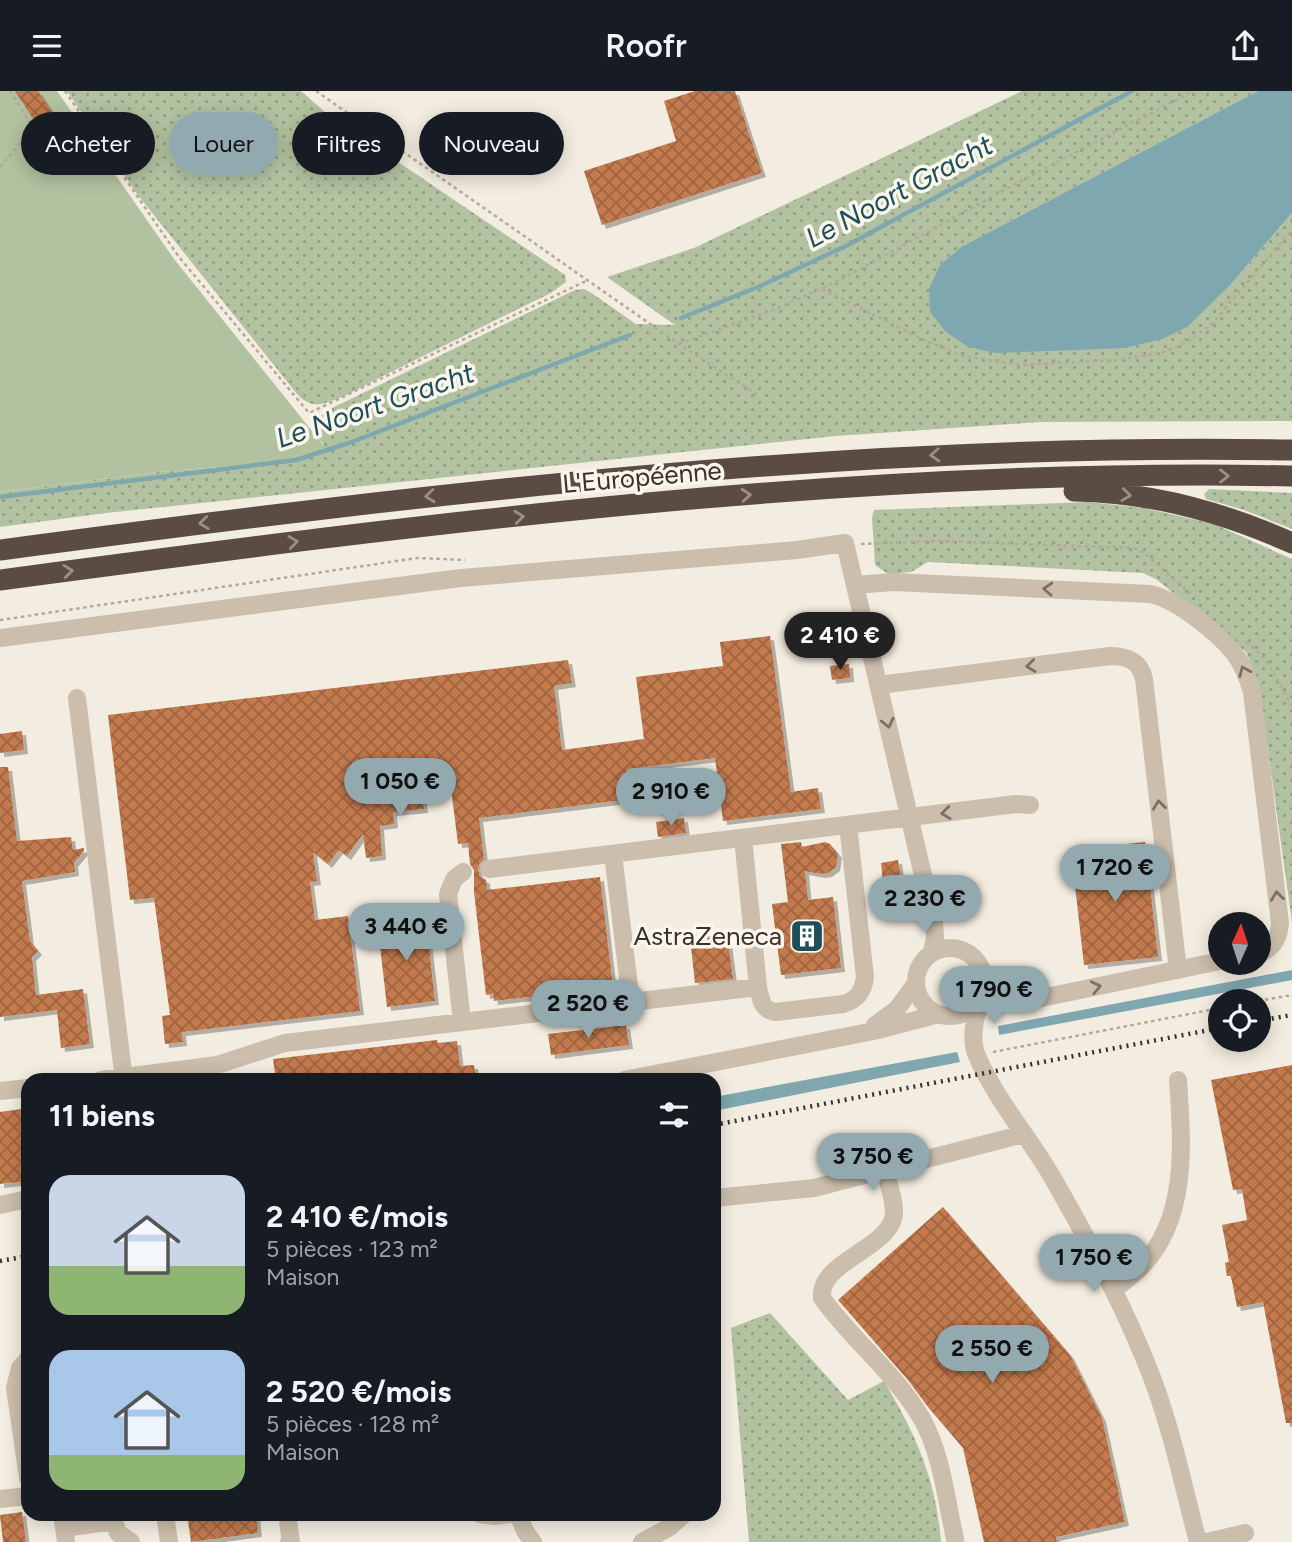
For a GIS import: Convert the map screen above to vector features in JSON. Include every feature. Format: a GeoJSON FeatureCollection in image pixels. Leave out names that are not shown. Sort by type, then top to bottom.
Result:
{"type":"FeatureCollection","features":[{"type":"Feature","properties":{"kind":"highway"},"geometry":{"type":"LineString","coordinates":[[1004,453],[1292,437]]}},
{"type":"Feature","properties":{"kind":"highway","name":"L'Européenne"},"geometry":{"type":"LineString","coordinates":[[0,550],[347,505],[587,479],[835,460],[1004,453],[1185,449],[1292,450]]}},
{"type":"Feature","properties":{"kind":"highway","name":"L'Européenne"},"geometry":{"type":"LineString","coordinates":[[0,580],[407,529],[699,499],[862,487],[1075,478],[1292,476]]}},
{"type":"Feature","properties":{"kind":"highway"},"geometry":{"type":"LineString","coordinates":[[862,487],[994,492],[1088,491],[1133,495],[1221,514],[1292,543]]}},
{"type":"Feature","properties":{"kind":"street"},"geometry":{"type":"LineString","coordinates":[[0,638],[461,579],[797,550],[845,543],[934,922],[932,953]]}},
{"type":"Feature","properties":{"kind":"street"},"geometry":{"type":"LineString","coordinates":[[855,586],[894,582],[1150,594],[1167,598],[1181,606],[1226,644],[1242,666],[1252,692],[1280,923],[1278,936],[1271,947]]}},
{"type":"Feature","properties":{"kind":"street"},"geometry":{"type":"LineString","coordinates":[[878,685],[1110,656],[1136,662],[1144,679],[1178,970]]}},
{"type":"Feature","properties":{"kind":"street"},"geometry":{"type":"LineString","coordinates":[[77,698],[123,1073]]}},
{"type":"Feature","properties":{"kind":"street"},"geometry":{"type":"LineString","coordinates":[[489,869],[982,808],[1030,805]]}},
{"type":"Feature","properties":{"kind":"street"},"geometry":{"type":"LineString","coordinates":[[743,838],[758,987],[763,1006],[776,1012],[847,1003],[862,991],[865,972],[848,825]]}},
{"type":"Feature","properties":{"kind":"street"},"geometry":{"type":"LineString","coordinates":[[613,853],[631,1002]]}},
{"type":"Feature","properties":{"kind":"street"},"geometry":{"type":"LineString","coordinates":[[461,1022],[448,894],[454,879],[463,872]]}},
{"type":"Feature","properties":{"kind":"street"},"geometry":{"type":"LineString","coordinates":[[859,1033],[889,1016],[902,1003],[916,982],[920,965],[932,953],[946,947],[956,948],[973,956],[983,973],[973,1037],[977,1055]]}},
{"type":"Feature","properties":{"kind":"street"},"geometry":{"type":"LineString","coordinates":[[981,995],[1015,1003],[1208,964]]}},
{"type":"Feature","properties":{"kind":"street"},"geometry":{"type":"LineString","coordinates":[[916,982],[924,1004],[941,1015],[977,1055],[1004,1106],[1051,1174],[1114,1290],[1165,1414],[1198,1542]]}},
{"type":"Feature","properties":{"kind":"street"},"geometry":{"type":"LineString","coordinates":[[160,1073],[217,1065],[285,1043],[758,987]]}},
{"type":"Feature","properties":{"kind":"street"},"geometry":{"type":"LineString","coordinates":[[659,1073],[941,1015],[957,1015],[966,1012],[981,995]]}},
{"type":"Feature","properties":{"kind":"street"},"geometry":{"type":"LineString","coordinates":[[1114,1290],[1144,1264],[1164,1232],[1172,1211],[1181,1156],[1178,1080]]}},
{"type":"Feature","properties":{"kind":"street"},"geometry":{"type":"LineString","coordinates":[[0,1091],[21,1089]]}},
{"type":"Feature","properties":{"kind":"street"},"geometry":{"type":"LineString","coordinates":[[721,1197],[805,1189],[1024,1134]]}},
{"type":"Feature","properties":{"kind":"street"},"geometry":{"type":"LineString","coordinates":[[885,1170],[893,1208],[891,1223],[883,1233],[828,1277],[822,1289],[822,1298],[923,1421],[939,1465],[955,1539]]}},
{"type":"Feature","properties":{"kind":"street"},"geometry":{"type":"LineString","coordinates":[[0,1205],[21,1200]]}},
{"type":"Feature","properties":{"kind":"street"},"geometry":{"type":"LineString","coordinates":[[21,1367],[15,1388],[21,1430]]}},
{"type":"Feature","properties":{"kind":"street"},"geometry":{"type":"LineString","coordinates":[[0,1499],[21,1497]]}},
{"type":"Feature","properties":{"kind":"street"},"geometry":{"type":"LineString","coordinates":[[64,1528],[95,1521]]}},
{"type":"Feature","properties":{"kind":"street"},"geometry":{"type":"LineString","coordinates":[[114,1521],[118,1533],[131,1542]]}},
{"type":"Feature","properties":{"kind":"street"},"geometry":{"type":"LineString","coordinates":[[166,1521],[169,1542]]}},
{"type":"Feature","properties":{"kind":"street"},"geometry":{"type":"LineString","coordinates":[[289,1521],[292,1542],[289,1542]]}},
{"type":"Feature","properties":{"kind":"street"},"geometry":{"type":"LineString","coordinates":[[521,1521],[533,1542]]}},
{"type":"Feature","properties":{"kind":"street"},"geometry":{"type":"LineString","coordinates":[[642,1542],[676,1521]]}},
{"type":"Feature","properties":{"kind":"street"},"geometry":{"type":"LineString","coordinates":[[1207,1542],[1245,1533]]}},
{"type":"Feature","properties":{"kind":"path"},"geometry":{"type":"LineString","coordinates":[[0,167],[33,127],[10,91]]}},
{"type":"Feature","properties":{"kind":"path"},"geometry":{"type":"LineString","coordinates":[[65,91],[179,257],[309,413],[588,280]]}},
{"type":"Feature","properties":{"kind":"path"},"geometry":{"type":"LineString","coordinates":[[316,91],[679,344],[759,396]]}},
{"type":"Feature","properties":{"kind":"path"},"geometry":{"type":"LineString","coordinates":[[679,344],[778,309],[822,289],[1193,91]]}},
{"type":"Feature","properties":{"kind":"path"},"geometry":{"type":"LineString","coordinates":[[822,289],[961,356],[1020,365],[1117,360],[1160,353],[1180,346],[1211,325],[1292,230]]}},
{"type":"Feature","properties":{"kind":"path"},"geometry":{"type":"LineString","coordinates":[[1271,999],[1292,995]]}},
{"type":"Feature","properties":{"kind":"path"},"geometry":{"type":"LineString","coordinates":[[977,1055],[1208,1010]]}},
{"type":"Feature","properties":{"kind":"green space"},"geometry":{"type":"Polygon","coordinates":[[[0,91],[57,91],[72,112],[21,112],[21,175],[116,175],[174,259],[324,446],[282,462],[159,472],[0,492],[0,91]]]}},
{"type":"Feature","properties":{"kind":"green space"},"geometry":{"type":"Polygon","coordinates":[[[67,91],[301,91],[325,112],[292,112],[292,175],[405,175],[405,167],[565,275],[566,282],[551,293],[343,396],[327,403],[308,403],[296,392],[124,175],[155,175],[155,112],[81,112],[67,91]]]}},
{"type":"Feature","properties":{"kind":"green space"},"geometry":{"type":"Polygon","coordinates":[[[1022,91],[1258,91],[961,247],[940,265],[1231,284],[1292,213],[1292,421],[1040,422],[836,436],[106,513],[0,527],[0,492],[159,472],[282,462],[324,445],[313,432],[320,429],[320,417],[326,411],[575,290],[584,289],[590,292],[636,324],[675,325],[607,277],[694,248],[1022,91]]]}},
{"type":"Feature","properties":{"kind":"green space"},"geometry":{"type":"Polygon","coordinates":[[[1209,489],[1292,493],[1292,529],[1244,510],[1206,499],[1204,494],[1209,489]]]}},
{"type":"Feature","properties":{"kind":"green space"},"geometry":{"type":"Polygon","coordinates":[[[1088,502],[1144,508],[1214,524],[1292,559],[1292,922],[1259,685],[1246,652],[1156,579],[1143,573],[928,562],[911,572],[888,574],[875,565],[872,518],[874,510],[1088,502]]]}},
{"type":"Feature","properties":{"kind":"green space"},"geometry":{"type":"Polygon","coordinates":[[[770,1313],[848,1400],[884,1381],[923,1458],[934,1498],[941,1542],[749,1542],[731,1328],[770,1313]]]}},
{"type":"Feature","properties":{"kind":"water"},"geometry":{"type":"Polygon","coordinates":[[[1258,91],[1292,91],[1292,213],[1231,284],[1187,327],[1162,339],[1125,348],[996,353],[968,347],[946,332],[930,312],[929,289],[940,265],[961,247],[1258,91]]]}},
{"type":"Feature","properties":{"kind":"water"},"geometry":{"type":"Polygon","coordinates":[[[1292,970],[1292,980],[1244,989],[1208,989],[1208,996],[999,1035],[998,1026],[1292,970]]]}},
{"type":"Feature","properties":{"kind":"water"},"geometry":{"type":"Polygon","coordinates":[[[957,1052],[960,1062],[721,1110],[721,1096],[957,1052]]]}},
{"type":"Feature","properties":{"kind":"building"},"geometry":{"type":"Polygon","coordinates":[[[15,91],[38,91],[52,112],[29,112],[15,91]]]}},
{"type":"Feature","properties":{"kind":"building"},"geometry":{"type":"Polygon","coordinates":[[[695,91],[735,91],[762,173],[602,225],[584,171],[676,141],[664,101],[695,91]]]}},
{"type":"Feature","properties":{"kind":"building"},"geometry":{"type":"Polygon","coordinates":[[[770,636],[791,792],[818,788],[821,809],[723,821],[715,758],[627,769],[631,799],[479,818],[484,859],[478,870],[480,876],[486,880],[487,890],[600,877],[613,987],[494,1001],[493,994],[486,995],[474,892],[474,870],[470,864],[468,843],[458,844],[449,772],[420,776],[424,809],[393,812],[394,824],[380,826],[382,856],[366,858],[363,834],[347,856],[339,850],[328,864],[313,852],[317,881],[310,882],[315,920],[348,916],[360,1011],[182,1032],[183,1042],[165,1044],[162,1016],[170,1015],[154,898],[130,900],[108,715],[568,660],[572,683],[554,686],[562,750],[644,739],[636,677],[723,666],[720,642],[770,636]]]}},
{"type":"Feature","properties":{"kind":"building"},"geometry":{"type":"Polygon","coordinates":[[[849,664],[850,678],[832,680],[830,666],[849,664]]]}},
{"type":"Feature","properties":{"kind":"building"},"geometry":{"type":"Polygon","coordinates":[[[22,731],[24,750],[0,753],[0,734],[22,731]]]}},
{"type":"Feature","properties":{"kind":"building"},"geometry":{"type":"Polygon","coordinates":[[[0,767],[8,767],[17,841],[71,837],[73,850],[84,848],[74,863],[75,872],[22,881],[30,941],[38,951],[32,957],[36,995],[83,989],[90,1044],[61,1048],[57,1010],[0,1017],[0,767]]]}},
{"type":"Feature","properties":{"kind":"building"},"geometry":{"type":"Polygon","coordinates":[[[684,818],[686,833],[658,837],[656,822],[684,818]]]}},
{"type":"Feature","properties":{"kind":"building","name":"AstraZeneca"},"geometry":{"type":"Polygon","coordinates":[[[801,842],[802,847],[825,842],[838,854],[836,867],[828,873],[805,871],[808,900],[833,897],[841,968],[781,975],[772,904],[788,902],[781,844],[801,842]]]}},
{"type":"Feature","properties":{"kind":"building"},"geometry":{"type":"Polygon","coordinates":[[[1145,842],[1158,957],[1084,965],[1071,850],[1145,842]]]}},
{"type":"Feature","properties":{"kind":"building"},"geometry":{"type":"Polygon","coordinates":[[[898,860],[901,880],[883,882],[881,863],[898,860]]]}},
{"type":"Feature","properties":{"kind":"building"},"geometry":{"type":"Polygon","coordinates":[[[390,919],[391,926],[426,922],[435,1001],[387,1007],[377,920],[390,919]]]}},
{"type":"Feature","properties":{"kind":"building"},"geometry":{"type":"Polygon","coordinates":[[[727,934],[733,979],[695,983],[690,938],[727,934]]]}},
{"type":"Feature","properties":{"kind":"building"},"geometry":{"type":"Polygon","coordinates":[[[626,1025],[629,1045],[551,1055],[548,1034],[626,1025]]]}},
{"type":"Feature","properties":{"kind":"building"},"geometry":{"type":"Polygon","coordinates":[[[437,1040],[438,1043],[457,1041],[460,1066],[474,1065],[475,1073],[275,1073],[273,1059],[437,1040]]]}},
{"type":"Feature","properties":{"kind":"building"},"geometry":{"type":"Polygon","coordinates":[[[1292,1065],[1292,1423],[1286,1423],[1263,1302],[1237,1307],[1231,1276],[1227,1276],[1225,1263],[1229,1262],[1222,1225],[1247,1220],[1242,1189],[1233,1190],[1211,1080],[1292,1065]]]}},
{"type":"Feature","properties":{"kind":"building"},"geometry":{"type":"Polygon","coordinates":[[[21,1109],[21,1182],[0,1184],[0,1112],[21,1109]]]}},
{"type":"Feature","properties":{"kind":"building"},"geometry":{"type":"Polygon","coordinates":[[[943,1207],[1070,1355],[1102,1418],[1125,1522],[1056,1537],[1057,1542],[984,1542],[963,1448],[838,1300],[943,1207]]]}},
{"type":"Feature","properties":{"kind":"building"},"geometry":{"type":"Polygon","coordinates":[[[21,1512],[26,1542],[3,1542],[0,1515],[21,1512]]]}},
{"type":"Feature","properties":{"kind":"building"},"geometry":{"type":"Polygon","coordinates":[[[188,1521],[257,1521],[258,1533],[191,1542],[188,1521]]]}},
{"type":"Feature","properties":{"kind":"waterway","name":"Le Noort Gracht"},"geometry":{"type":"LineString","coordinates":[[681,318],[758,287],[846,246],[1132,91]]}},
{"type":"Feature","properties":{"kind":"waterway","name":"Le Noort Gracht"},"geometry":{"type":"LineString","coordinates":[[0,497],[296,460],[349,443],[630,335]]}},
{"type":"Feature","properties":{"kind":"railway"},"geometry":{"type":"LineString","coordinates":[[1271,1019],[1292,1015]]}},
{"type":"Feature","properties":{"kind":"railway"},"geometry":{"type":"LineString","coordinates":[[721,1124],[1208,1030]]}},
{"type":"Feature","properties":{"kind":"railway"},"geometry":{"type":"LineString","coordinates":[[0,1261],[21,1257]]}},
{"type":"Feature","properties":{"kind":"place","name":"AstraZeneca"},"geometry":{"type":"Point","coordinates":[807,936]}}]}
